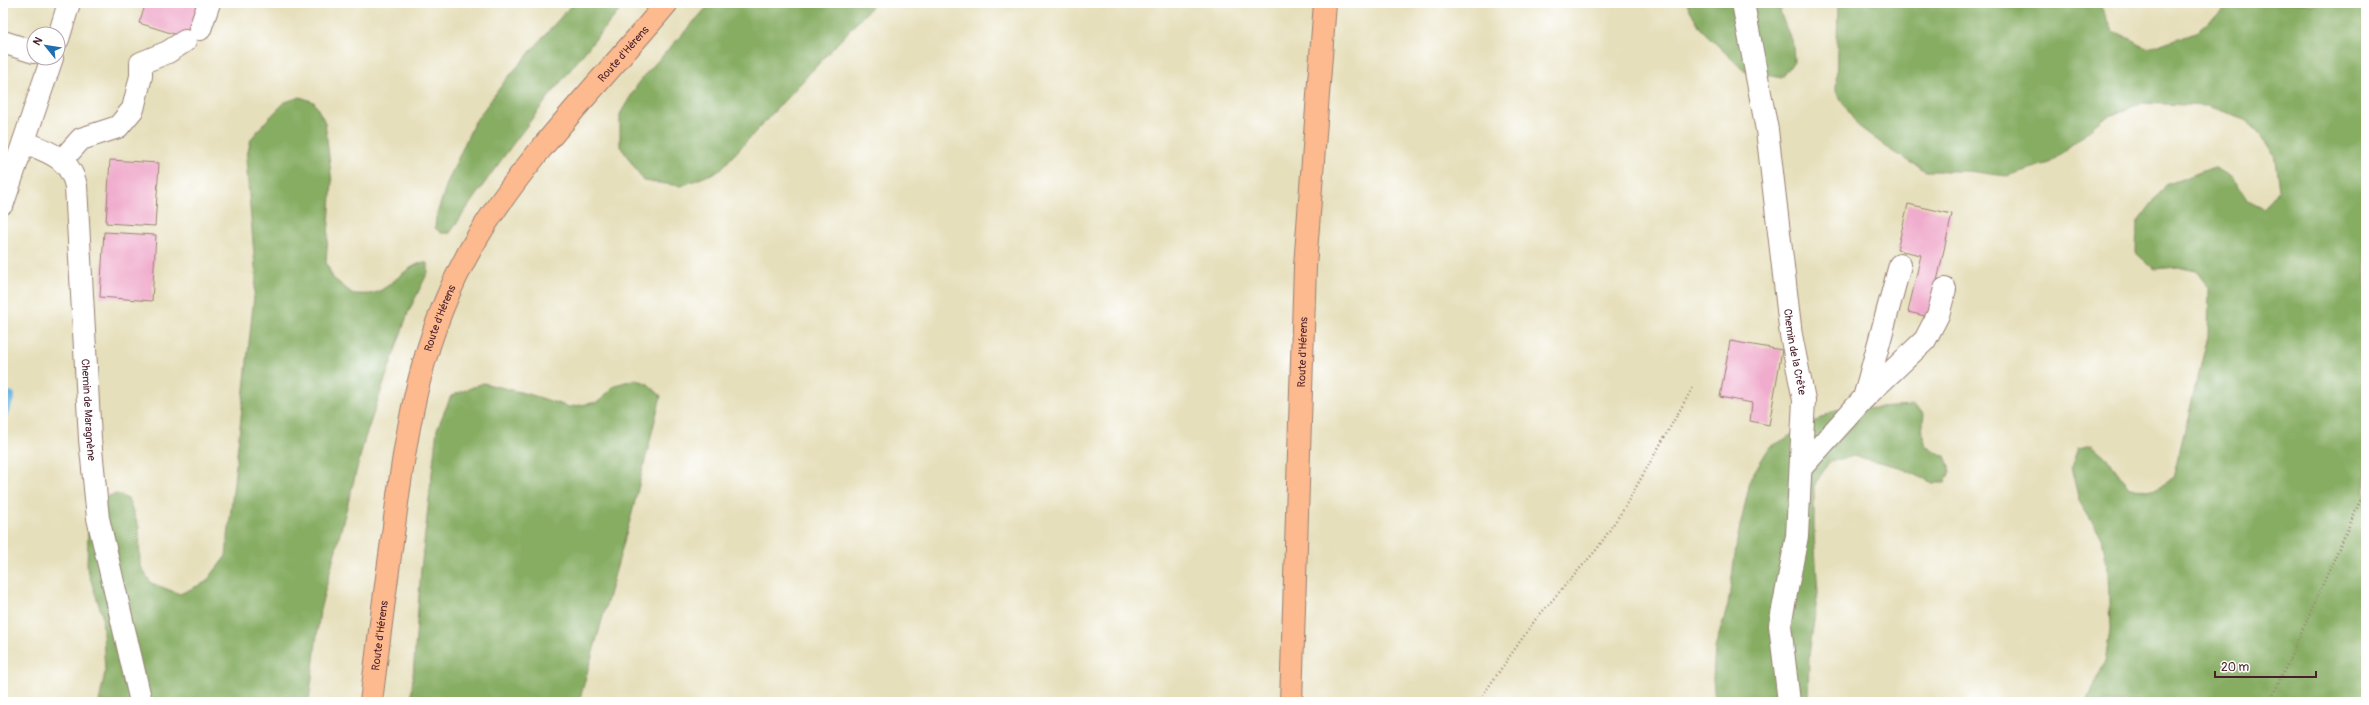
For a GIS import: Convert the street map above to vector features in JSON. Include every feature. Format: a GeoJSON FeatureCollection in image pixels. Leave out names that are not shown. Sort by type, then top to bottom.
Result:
{"type":"FeatureCollection","features":[{"type":"Feature","properties":{"kind":"main road","name":"Route d'Hérens"},"geometry":{"type":"LineString","coordinates":[[371,702],[403,449],[421,368],[444,302],[476,240],[511,188],[595,85],[667,3]]}},
{"type":"Feature","properties":{"kind":"main road","name":"Route d'Hérens"},"geometry":{"type":"LineString","coordinates":[[1291,702],[1305,266],[1325,3]]}},
{"type":"Feature","properties":{"kind":"street"},"geometry":{"type":"LineString","coordinates":[[62,26],[69,3]]}},
{"type":"Feature","properties":{"kind":"street"},"geometry":{"type":"LineString","coordinates":[[24,142],[63,159],[81,139],[118,127],[133,109],[141,76],[141,63],[168,52],[192,35],[209,3]]}},
{"type":"Feature","properties":{"kind":"street","name":"Chemin de la Crête"},"geometry":{"type":"LineString","coordinates":[[1743,3],[1767,130],[1791,335],[1804,400],[1798,536],[1780,625],[1789,702]]}},
{"type":"Feature","properties":{"kind":"street"},"geometry":{"type":"LineString","coordinates":[[3,42],[26,49]]}},
{"type":"Feature","properties":{"kind":"street"},"geometry":{"type":"LineString","coordinates":[[3,202],[49,66]]}},
{"type":"Feature","properties":{"kind":"street","name":"Chemin de Maragnène"},"geometry":{"type":"LineString","coordinates":[[63,159],[74,175],[76,186],[90,439],[98,518],[141,702]]}},
{"type":"Feature","properties":{"kind":"street"},"geometry":{"type":"LineString","coordinates":[[1864,398],[1900,265]]}},
{"type":"Feature","properties":{"kind":"street"},"geometry":{"type":"LineString","coordinates":[[1801,468],[1864,398],[1924,340],[1938,315],[1945,289]]}},
{"type":"Feature","properties":{"kind":"path"},"geometry":{"type":"LineString","coordinates":[[1478,702],[1535,620],[1597,549],[1622,510],[1693,387]]}},
{"type":"Feature","properties":{"kind":"path"},"geometry":{"type":"LineString","coordinates":[[2270,702],[2366,488]]}},
{"type":"Feature","properties":{"kind":"green space"},"geometry":{"type":"Polygon","coordinates":[[[573,3],[626,3],[535,115],[491,174],[450,233],[441,233],[435,228],[436,217],[447,183],[474,123],[504,82],[573,3]]]}},
{"type":"Feature","properties":{"kind":"green space"},"geometry":{"type":"Polygon","coordinates":[[[711,3],[875,3],[719,171],[681,186],[644,181],[620,146],[620,114],[641,79],[711,3]]]}},
{"type":"Feature","properties":{"kind":"green space"},"geometry":{"type":"Polygon","coordinates":[[[1686,3],[1784,3],[1780,12],[1793,45],[1794,61],[1782,78],[1743,70],[1701,29],[1686,3]]]}},
{"type":"Feature","properties":{"kind":"green space"},"geometry":{"type":"Polygon","coordinates":[[[1838,3],[2099,3],[2113,31],[2149,48],[2196,32],[2233,3],[2366,3],[2366,702],[2087,702],[2105,661],[2110,630],[2108,572],[2102,538],[2079,501],[2071,467],[2078,448],[2092,445],[2107,458],[2129,488],[2155,489],[2173,478],[2208,336],[2209,288],[2196,271],[2178,267],[2154,269],[2136,253],[2137,223],[2166,185],[2214,167],[2233,178],[2248,201],[2264,209],[2279,189],[2274,154],[2246,119],[2207,106],[2142,103],[2102,119],[2050,163],[2006,176],[1968,171],[1926,171],[1893,152],[1857,125],[1836,92],[1838,3]]]}},
{"type":"Feature","properties":{"kind":"green space"},"geometry":{"type":"Polygon","coordinates":[[[300,97],[314,102],[325,122],[332,183],[326,262],[333,278],[353,294],[373,294],[387,286],[404,272],[417,264],[424,262],[428,264],[428,272],[408,313],[365,438],[320,610],[309,702],[99,702],[105,672],[102,615],[87,568],[88,529],[92,517],[108,496],[117,494],[128,499],[139,527],[140,565],[151,583],[180,594],[206,582],[226,556],[256,278],[246,160],[251,139],[265,122],[285,102],[300,97]]]}},
{"type":"Feature","properties":{"kind":"green space"},"geometry":{"type":"Polygon","coordinates":[[[636,379],[648,384],[661,396],[632,513],[579,702],[411,702],[421,569],[437,429],[451,396],[483,383],[532,395],[569,407],[598,402],[615,385],[636,379]]]}},
{"type":"Feature","properties":{"kind":"green space"},"geometry":{"type":"Polygon","coordinates":[[[1913,406],[1924,414],[1922,432],[1926,446],[1945,456],[1951,471],[1946,483],[1933,483],[1899,467],[1853,456],[1829,462],[1814,486],[1814,533],[1818,593],[1809,655],[1808,702],[1715,702],[1713,679],[1715,648],[1728,605],[1737,541],[1751,477],[1769,448],[1835,410],[1913,406]]]}},
{"type":"Feature","properties":{"kind":"building"},"geometry":{"type":"Polygon","coordinates":[[[146,3],[204,3],[193,40],[139,23],[146,3]]]}},
{"type":"Feature","properties":{"kind":"building"},"geometry":{"type":"Polygon","coordinates":[[[110,160],[159,163],[155,226],[106,223],[110,160]]]}},
{"type":"Feature","properties":{"kind":"building"},"geometry":{"type":"Polygon","coordinates":[[[1908,204],[1952,214],[1929,317],[1908,312],[1921,255],[1897,250],[1908,204]]]}},
{"type":"Feature","properties":{"kind":"building"},"geometry":{"type":"Polygon","coordinates":[[[104,232],[156,235],[152,301],[100,297],[104,232]]]}},
{"type":"Feature","properties":{"kind":"building"},"geometry":{"type":"Polygon","coordinates":[[[1730,341],[1782,350],[1769,425],[1750,421],[1752,403],[1720,397],[1730,341]]]}},
{"type":"Feature","properties":{"kind":"waterway"},"geometry":{"type":"LineString","coordinates":[[3,413],[10,396]]}}]}
